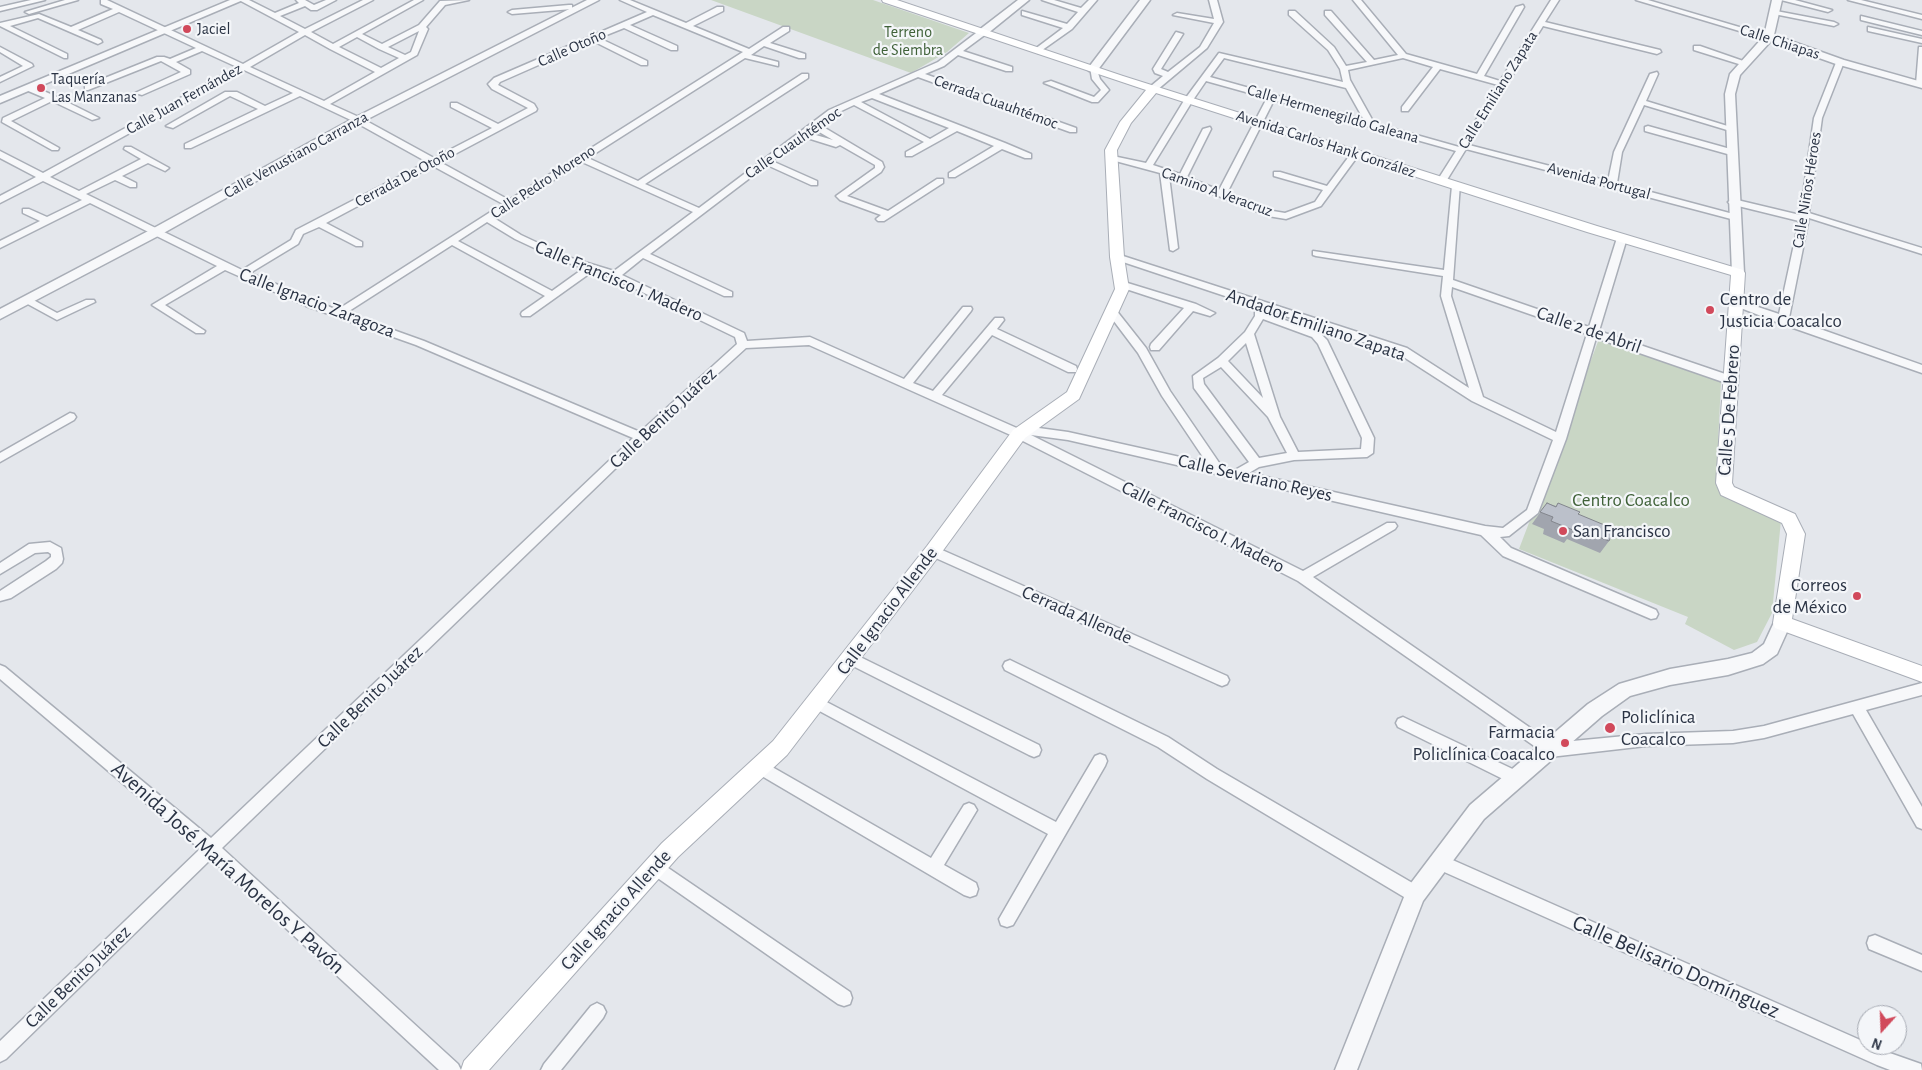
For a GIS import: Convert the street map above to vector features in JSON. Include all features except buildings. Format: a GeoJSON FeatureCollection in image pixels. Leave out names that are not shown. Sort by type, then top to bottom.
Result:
{"type":"FeatureCollection","features":[{"type":"Feature","properties":{"kind":"main road","name":"Avenida Carlos Hank González"},"geometry":{"type":"LineString","coordinates":[[887,0],[1093,69],[1457,186],[1738,273]]}},
{"type":"Feature","properties":{"kind":"main road","name":"Calle Ignacio Allende"},"geometry":{"type":"LineString","coordinates":[[473,1070],[670,850],[780,748],[817,703],[933,551],[1021,432],[1073,395],[1122,289],[1117,257],[1111,150],[1126,122],[1154,88]]}},
{"type":"Feature","properties":{"kind":"main road"},"geometry":{"type":"LineString","coordinates":[[1737,303],[1738,273]]}},
{"type":"Feature","properties":{"kind":"main road","name":"Calle 5 De Febrero"},"geometry":{"type":"LineString","coordinates":[[1737,303],[1724,483],[1727,491],[1734,496],[1789,519],[1796,534],[1782,623]]}},
{"type":"Feature","properties":{"kind":"main road"},"geometry":{"type":"LineString","coordinates":[[1782,623],[1922,674]]}},
{"type":"Feature","properties":{"kind":"street"},"geometry":{"type":"LineString","coordinates":[[0,9],[40,0]]}},
{"type":"Feature","properties":{"kind":"street"},"geometry":{"type":"LineString","coordinates":[[2,22],[74,0]]}},
{"type":"Feature","properties":{"kind":"street"},"geometry":{"type":"LineString","coordinates":[[0,99],[238,0]]}},
{"type":"Feature","properties":{"kind":"street"},"geometry":{"type":"LineString","coordinates":[[243,0],[303,33],[380,71]]}},
{"type":"Feature","properties":{"kind":"street"},"geometry":{"type":"LineString","coordinates":[[275,16],[302,2],[314,8],[332,0]]}},
{"type":"Feature","properties":{"kind":"street","name":"Calle Juan Fernández"},"geometry":{"type":"LineString","coordinates":[[0,200],[303,33],[369,0]]}},
{"type":"Feature","properties":{"kind":"street"},"geometry":{"type":"LineString","coordinates":[[333,47],[419,0]]}},
{"type":"Feature","properties":{"kind":"street"},"geometry":{"type":"LineString","coordinates":[[382,46],[422,27],[443,4],[464,0]]}},
{"type":"Feature","properties":{"kind":"street"},"geometry":{"type":"LineString","coordinates":[[551,0],[571,9]]}},
{"type":"Feature","properties":{"kind":"street","name":"Calle Venustiano Carranza"},"geometry":{"type":"LineString","coordinates":[[0,315],[156,232],[358,120],[571,9],[594,0]]}},
{"type":"Feature","properties":{"kind":"street"},"geometry":{"type":"LineString","coordinates":[[624,0],[687,26],[747,54],[775,64]]}},
{"type":"Feature","properties":{"kind":"street"},"geometry":{"type":"LineString","coordinates":[[983,32],[1024,0]]}},
{"type":"Feature","properties":{"kind":"street"},"geometry":{"type":"LineString","coordinates":[[1046,0],[1082,11]]}},
{"type":"Feature","properties":{"kind":"street"},"geometry":{"type":"LineString","coordinates":[[1038,51],[1069,27],[1093,0]]}},
{"type":"Feature","properties":{"kind":"street"},"geometry":{"type":"LineString","coordinates":[[1048,83],[1095,100],[1105,90],[1096,79],[1093,69],[1145,0]]}},
{"type":"Feature","properties":{"kind":"street"},"geometry":{"type":"LineString","coordinates":[[1154,88],[1203,48],[1219,22],[1213,0]]}},
{"type":"Feature","properties":{"kind":"street"},"geometry":{"type":"LineString","coordinates":[[1357,0],[1402,56]]}},
{"type":"Feature","properties":{"kind":"street","name":"Calle Emiliano Zapata"},"geometry":{"type":"LineString","coordinates":[[1442,181],[1555,0]]}},
{"type":"Feature","properties":{"kind":"street","name":"Calle Chiapas"},"geometry":{"type":"LineString","coordinates":[[1640,0],[1665,3],[1769,36],[1840,62],[1921,84]]}},
{"type":"Feature","properties":{"kind":"street"},"geometry":{"type":"LineString","coordinates":[[1738,273],[1733,202],[1730,94],[1735,74],[1769,36],[1777,0]]}},
{"type":"Feature","properties":{"kind":"street"},"geometry":{"type":"LineString","coordinates":[[1785,0],[1828,10]]}},
{"type":"Feature","properties":{"kind":"street"},"geometry":{"type":"LineString","coordinates":[[1852,0],[1922,17]]}},
{"type":"Feature","properties":{"kind":"street"},"geometry":{"type":"LineString","coordinates":[[104,2],[358,120],[508,204]]}},
{"type":"Feature","properties":{"kind":"street"},"geometry":{"type":"LineString","coordinates":[[1479,77],[1520,8]]}},
{"type":"Feature","properties":{"kind":"street"},"geometry":{"type":"LineString","coordinates":[[72,30],[119,9]]}},
{"type":"Feature","properties":{"kind":"street"},"geometry":{"type":"LineString","coordinates":[[512,12],[571,9]]}},
{"type":"Feature","properties":{"kind":"street"},"geometry":{"type":"LineString","coordinates":[[687,26],[720,9]]}},
{"type":"Feature","properties":{"kind":"street","name":"Calle Otoño"},"geometry":{"type":"LineString","coordinates":[[492,84],[653,12]]}},
{"type":"Feature","properties":{"kind":"street"},"geometry":{"type":"LineString","coordinates":[[1328,12],[1372,63]]}},
{"type":"Feature","properties":{"kind":"street"},"geometry":{"type":"LineString","coordinates":[[1774,12],[1834,24]]}},
{"type":"Feature","properties":{"kind":"street"},"geometry":{"type":"LineString","coordinates":[[1025,13],[1069,27]]}},
{"type":"Feature","properties":{"kind":"street"},"geometry":{"type":"LineString","coordinates":[[1292,13],[1331,49],[1344,69],[1346,80],[1371,125]]}},
{"type":"Feature","properties":{"kind":"street"},"geometry":{"type":"LineString","coordinates":[[1177,15],[1219,22]]}},
{"type":"Feature","properties":{"kind":"street"},"geometry":{"type":"LineString","coordinates":[[2,22],[39,16],[98,42]]}},
{"type":"Feature","properties":{"kind":"street"},"geometry":{"type":"LineString","coordinates":[[1864,18],[1922,33]]}},
{"type":"Feature","properties":{"kind":"street"},"geometry":{"type":"LineString","coordinates":[[2,22],[64,56]]}},
{"type":"Feature","properties":{"kind":"street"},"geometry":{"type":"LineString","coordinates":[[1540,23],[1657,52]]}},
{"type":"Feature","properties":{"kind":"street"},"geometry":{"type":"LineString","coordinates":[[624,25],[674,48]]}},
{"type":"Feature","properties":{"kind":"street"},"geometry":{"type":"LineString","coordinates":[[324,104],[380,71],[414,54],[424,29],[422,27]]}},
{"type":"Feature","properties":{"kind":"street","name":"Calle Pedro Moreno"},"geometry":{"type":"LineString","coordinates":[[338,314],[508,204],[786,29]]}},
{"type":"Feature","properties":{"kind":"street"},"geometry":{"type":"LineString","coordinates":[[1871,29],[1922,41]]}},
{"type":"Feature","properties":{"kind":"street","name":"Calle Cuauhtémoc"},"geometry":{"type":"LineString","coordinates":[[614,275],[832,112],[941,64],[983,32]]}},
{"type":"Feature","properties":{"kind":"street"},"geometry":{"type":"LineString","coordinates":[[356,34],[405,58]]}},
{"type":"Feature","properties":{"kind":"street"},"geometry":{"type":"LineString","coordinates":[[1170,76],[1158,69],[1179,34]]}},
{"type":"Feature","properties":{"kind":"street"},"geometry":{"type":"LineString","coordinates":[[593,38],[644,63]]}},
{"type":"Feature","properties":{"kind":"street"},"geometry":{"type":"LineString","coordinates":[[763,43],[802,56]]}},
{"type":"Feature","properties":{"kind":"street"},"geometry":{"type":"LineString","coordinates":[[170,62],[202,48]]}},
{"type":"Feature","properties":{"kind":"street"},"geometry":{"type":"LineString","coordinates":[[1697,48],[1745,63]]}},
{"type":"Feature","properties":{"kind":"street"},"geometry":{"type":"LineString","coordinates":[[0,49],[29,66],[0,80]]}},
{"type":"Feature","properties":{"kind":"street"},"geometry":{"type":"LineString","coordinates":[[1921,84],[1922,49]]}},
{"type":"Feature","properties":{"kind":"street"},"geometry":{"type":"LineString","coordinates":[[958,52],[1009,69]]}},
{"type":"Feature","properties":{"kind":"street"},"geometry":{"type":"LineString","coordinates":[[1148,167],[1189,100],[1222,55],[1349,86]]}},
{"type":"Feature","properties":{"kind":"street"},"geometry":{"type":"LineString","coordinates":[[1344,69],[1402,56],[1502,84]]}},
{"type":"Feature","properties":{"kind":"street"},"geometry":{"type":"LineString","coordinates":[[88,88],[160,58],[187,72],[139,93]]}},
{"type":"Feature","properties":{"kind":"street","name":"Calle Niños Héroes"},"geometry":{"type":"LineString","coordinates":[[1783,321],[1804,216],[1818,118],[1840,62]]}},
{"type":"Feature","properties":{"kind":"street"},"geometry":{"type":"LineString","coordinates":[[1405,109],[1438,66]]}},
{"type":"Feature","properties":{"kind":"street","name":"Cerrada Cuauhtémoc"},"geometry":{"type":"LineString","coordinates":[[918,74],[1073,130]]}},
{"type":"Feature","properties":{"kind":"street"},"geometry":{"type":"LineString","coordinates":[[1612,185],[1618,152],[1654,74]]}},
{"type":"Feature","properties":{"kind":"street"},"geometry":{"type":"LineString","coordinates":[[639,184],[805,76]]}},
{"type":"Feature","properties":{"kind":"street","name":"Calle Hermenegildo Galeana"},"geometry":{"type":"LineString","coordinates":[[1204,78],[1371,125],[1462,148]]}},
{"type":"Feature","properties":{"kind":"street","name":"Cerrada De Otoño"},"geometry":{"type":"LineString","coordinates":[[242,274],[295,242],[299,232],[320,223],[533,109],[492,84]]}},
{"type":"Feature","properties":{"kind":"street"},"geometry":{"type":"LineString","coordinates":[[29,88],[95,118]]}},
{"type":"Feature","properties":{"kind":"street"},"geometry":{"type":"LineString","coordinates":[[188,146],[300,92]]}},
{"type":"Feature","properties":{"kind":"street"},"geometry":{"type":"LineString","coordinates":[[170,126],[228,94],[234,94],[264,109]]}},
{"type":"Feature","properties":{"kind":"street"},"geometry":{"type":"LineString","coordinates":[[870,94],[1028,156]]}},
{"type":"Feature","properties":{"kind":"street"},"geometry":{"type":"LineString","coordinates":[[1222,194],[1272,97]]}},
{"type":"Feature","properties":{"kind":"street"},"geometry":{"type":"LineString","coordinates":[[52,98],[10,117],[6,122],[55,148]]}},
{"type":"Feature","properties":{"kind":"street"},"geometry":{"type":"LineString","coordinates":[[854,102],[930,142]]}},
{"type":"Feature","properties":{"kind":"street"},"geometry":{"type":"LineString","coordinates":[[1642,102],[1730,128]]}},
{"type":"Feature","properties":{"kind":"street"},"geometry":{"type":"LineString","coordinates":[[454,105],[498,128]]}},
{"type":"Feature","properties":{"kind":"street"},"geometry":{"type":"LineString","coordinates":[[891,121],[910,110]]}},
{"type":"Feature","properties":{"kind":"street"},"geometry":{"type":"LineString","coordinates":[[813,126],[879,164],[880,167],[841,196],[888,214]]}},
{"type":"Feature","properties":{"kind":"street"},"geometry":{"type":"LineString","coordinates":[[909,154],[956,128]]}},
{"type":"Feature","properties":{"kind":"street"},"geometry":{"type":"LineString","coordinates":[[1182,178],[1207,129]]}},
{"type":"Feature","properties":{"kind":"street"},"geometry":{"type":"LineString","coordinates":[[1648,129],[1731,152]]}},
{"type":"Feature","properties":{"kind":"street"},"geometry":{"type":"LineString","coordinates":[[802,134],[849,146]]}},
{"type":"Feature","properties":{"kind":"street"},"geometry":{"type":"LineString","coordinates":[[952,175],[1002,146]]}},
{"type":"Feature","properties":{"kind":"street","name":"Avenida Portugal"},"geometry":{"type":"LineString","coordinates":[[1462,148],[1734,217]]}},
{"type":"Feature","properties":{"kind":"street"},"geometry":{"type":"LineString","coordinates":[[128,149],[165,168]]}},
{"type":"Feature","properties":{"kind":"street","name":"Camino A Veracruz"},"geometry":{"type":"LineString","coordinates":[[1112,157],[1164,171],[1271,214],[1286,216],[1318,204],[1356,153]]}},
{"type":"Feature","properties":{"kind":"street","name":"Calle Ignacio Zaragoza"},"geometry":{"type":"LineString","coordinates":[[0,154],[89,200],[242,274],[310,304],[420,343],[641,437]]}},
{"type":"Feature","properties":{"kind":"street"},"geometry":{"type":"LineString","coordinates":[[581,158],[698,211]]}},
{"type":"Feature","properties":{"kind":"street"},"geometry":{"type":"LineString","coordinates":[[78,194],[148,159]]}},
{"type":"Feature","properties":{"kind":"street"},"geometry":{"type":"LineString","coordinates":[[765,161],[814,183]]}},
{"type":"Feature","properties":{"kind":"street"},"geometry":{"type":"LineString","coordinates":[[1164,171],[1172,248]]}},
{"type":"Feature","properties":{"kind":"street"},"geometry":{"type":"LineString","coordinates":[[1276,174],[1329,189]]}},
{"type":"Feature","properties":{"kind":"street"},"geometry":{"type":"LineString","coordinates":[[114,176],[132,185]]}},
{"type":"Feature","properties":{"kind":"street"},"geometry":{"type":"LineString","coordinates":[[879,220],[940,181]]}},
{"type":"Feature","properties":{"kind":"street"},"geometry":{"type":"LineString","coordinates":[[1457,186],[1446,296],[1478,399]]}},
{"type":"Feature","properties":{"kind":"street"},"geometry":{"type":"LineString","coordinates":[[0,246],[89,200]]}},
{"type":"Feature","properties":{"kind":"street"},"geometry":{"type":"LineString","coordinates":[[1733,202],[1804,216],[1922,251]]}},
{"type":"Feature","properties":{"kind":"street"},"geometry":{"type":"LineString","coordinates":[[26,211],[47,221]]}},
{"type":"Feature","properties":{"kind":"street","name":"Calle Francisco I. Madero"},"geometry":{"type":"LineString","coordinates":[[487,218],[526,241],[564,259],[614,275],[740,335],[743,345],[810,341],[1021,432],[1303,578],[1550,750]]}},
{"type":"Feature","properties":{"kind":"street"},"geometry":{"type":"LineString","coordinates":[[320,223],[358,244]]}},
{"type":"Feature","properties":{"kind":"street","name":"Calle Severiano Reyes"},"geometry":{"type":"LineString","coordinates":[[1021,432],[1068,436],[1505,534],[1532,513],[1560,439],[1622,238]]}},
{"type":"Feature","properties":{"kind":"street"},"geometry":{"type":"LineString","coordinates":[[451,241],[553,296]]}},
{"type":"Feature","properties":{"kind":"street","name":"Calle 2 de Abril"},"geometry":{"type":"LineString","coordinates":[[1316,253],[1448,278],[1730,380]]}},
{"type":"Feature","properties":{"kind":"street"},"geometry":{"type":"LineString","coordinates":[[642,254],[728,294]]}},
{"type":"Feature","properties":{"kind":"street","name":"Andador Emiliano Zapata"},"geometry":{"type":"LineString","coordinates":[[1117,257],[1403,351],[1478,399],[1560,439]]}},
{"type":"Feature","properties":{"kind":"street"},"geometry":{"type":"LineString","coordinates":[[200,331],[157,305],[225,266]]}},
{"type":"Feature","properties":{"kind":"street"},"geometry":{"type":"LineString","coordinates":[[526,314],[592,267]]}},
{"type":"Feature","properties":{"kind":"street"},"geometry":{"type":"LineString","coordinates":[[1121,284],[1210,313]]}},
{"type":"Feature","properties":{"kind":"street"},"geometry":{"type":"LineString","coordinates":[[28,300],[58,317],[64,316],[90,302]]}},
{"type":"Feature","properties":{"kind":"street"},"geometry":{"type":"LineString","coordinates":[[1737,303],[1922,369]]}},
{"type":"Feature","properties":{"kind":"street"},"geometry":{"type":"LineString","coordinates":[[1236,305],[1316,335],[1323,342],[1368,438],[1367,453],[1294,456],[1256,463],[1237,474]]}},
{"type":"Feature","properties":{"kind":"street"},"geometry":{"type":"LineString","coordinates":[[1154,347],[1192,306]]}},
{"type":"Feature","properties":{"kind":"street"},"geometry":{"type":"LineString","coordinates":[[907,383],[967,309]]}},
{"type":"Feature","properties":{"kind":"street"},"geometry":{"type":"LineString","coordinates":[[1112,312],[1142,351],[1166,393],[1218,470]]}},
{"type":"Feature","properties":{"kind":"street"},"geometry":{"type":"LineString","coordinates":[[1256,463],[1198,385],[1198,376],[1222,361],[1249,334],[1260,315]]}},
{"type":"Feature","properties":{"kind":"street"},"geometry":{"type":"LineString","coordinates":[[935,396],[999,320]]}},
{"type":"Feature","properties":{"kind":"street"},"geometry":{"type":"LineString","coordinates":[[990,330],[1072,369]]}},
{"type":"Feature","properties":{"kind":"street"},"geometry":{"type":"LineString","coordinates":[[1249,334],[1274,417],[1294,456]]}},
{"type":"Feature","properties":{"kind":"street","name":"Calle Benito Juárez"},"geometry":{"type":"LineString","coordinates":[[0,1053],[641,437],[743,345]]}},
{"type":"Feature","properties":{"kind":"street"},"geometry":{"type":"LineString","coordinates":[[1222,361],[1274,417]]}},
{"type":"Feature","properties":{"kind":"street"},"geometry":{"type":"LineString","coordinates":[[0,458],[70,418]]}},
{"type":"Feature","properties":{"kind":"street"},"geometry":{"type":"LineString","coordinates":[[1303,578],[1391,526]]}},
{"type":"Feature","properties":{"kind":"street"},"geometry":{"type":"LineString","coordinates":[[1485,530],[1507,552],[1651,614]]}},
{"type":"Feature","properties":{"kind":"street"},"geometry":{"type":"LineString","coordinates":[[0,569],[33,548],[50,547],[57,552],[57,559],[51,565],[0,596]]}},
{"type":"Feature","properties":{"kind":"street","name":"Cerrada Allende"},"geometry":{"type":"LineString","coordinates":[[933,551],[1222,680]]}},
{"type":"Feature","properties":{"kind":"street"},"geometry":{"type":"LineString","coordinates":[[1346,1070],[1415,894],[1477,812],[1595,710],[1625,690],[1670,676],[1728,667],[1757,659],[1771,649],[1782,623]]}},
{"type":"Feature","properties":{"kind":"street"},"geometry":{"type":"LineString","coordinates":[[850,658],[1034,750]]}},
{"type":"Feature","properties":{"kind":"street"},"geometry":{"type":"LineString","coordinates":[[1010,666],[1162,742],[1212,774],[1415,894]]}},
{"type":"Feature","properties":{"kind":"street","name":"Avenida José María Morelos Y Pavón"},"geometry":{"type":"LineString","coordinates":[[0,671],[212,849],[452,1070]]}},
{"type":"Feature","properties":{"kind":"street"},"geometry":{"type":"LineString","coordinates":[[1550,750],[1646,740],[1733,737],[1764,732],[1922,689]]}},
{"type":"Feature","properties":{"kind":"street"},"geometry":{"type":"LineString","coordinates":[[817,703],[1059,832]]}},
{"type":"Feature","properties":{"kind":"street"},"geometry":{"type":"LineString","coordinates":[[1857,707],[1922,822]]}},
{"type":"Feature","properties":{"kind":"street"},"geometry":{"type":"LineString","coordinates":[[1403,723],[1516,778]]}},
{"type":"Feature","properties":{"kind":"street"},"geometry":{"type":"LineString","coordinates":[[1007,919],[1100,761]]}},
{"type":"Feature","properties":{"kind":"street"},"geometry":{"type":"LineString","coordinates":[[760,767],[970,889]]}},
{"type":"Feature","properties":{"kind":"street"},"geometry":{"type":"LineString","coordinates":[[933,868],[969,810]]}},
{"type":"Feature","properties":{"kind":"street","name":"Calle Belisario Domínguez"},"geometry":{"type":"LineString","coordinates":[[1439,862],[1883,1060],[1915,1070]]}},
{"type":"Feature","properties":{"kind":"street"},"geometry":{"type":"LineString","coordinates":[[655,867],[844,998]]}},
{"type":"Feature","properties":{"kind":"street"},"geometry":{"type":"LineString","coordinates":[[1875,943],[1922,963]]}},
{"type":"Feature","properties":{"kind":"street"},"geometry":{"type":"LineString","coordinates":[[550,1070],[597,1012]]}},
{"type":"Feature","properties":{"kind":"green space","name":"Terreno de Siembra"},"geometry":{"type":"Polygon","coordinates":[[[711,0],[873,0],[969,33],[947,52],[911,73],[711,0]]]}},
{"type":"Feature","properties":{"kind":"green space","name":"Centro Coacalco"},"geometry":{"type":"Polygon","coordinates":[[[1599,339],[1721,381],[1716,486],[1739,502],[1781,520],[1772,613],[1757,642],[1734,650],[1685,624],[1688,617],[1519,549],[1599,339]]]}},
{"type":"Feature","properties":{"kind":"place","name":"Jaciel"},"geometry":{"type":"Point","coordinates":[187,29]}},
{"type":"Feature","properties":{"kind":"place","name":"Taquería Las Manzanas"},"geometry":{"type":"Point","coordinates":[41,88]}},
{"type":"Feature","properties":{"kind":"place","name":"Centro de Justicia Coacalco"},"geometry":{"type":"Point","coordinates":[1710,310]}},
{"type":"Feature","properties":{"kind":"place","name":"San Francisco"},"geometry":{"type":"Point","coordinates":[1563,531]}},
{"type":"Feature","properties":{"kind":"place","name":"Correos de México"},"geometry":{"type":"Point","coordinates":[1857,596]}},
{"type":"Feature","properties":{"kind":"place","name":"Policlínica Coacalco"},"geometry":{"type":"Point","coordinates":[1610,728]}},
{"type":"Feature","properties":{"kind":"place","name":"Farmacia Policlínica Coacalco"},"geometry":{"type":"Point","coordinates":[1565,743]}}]}
